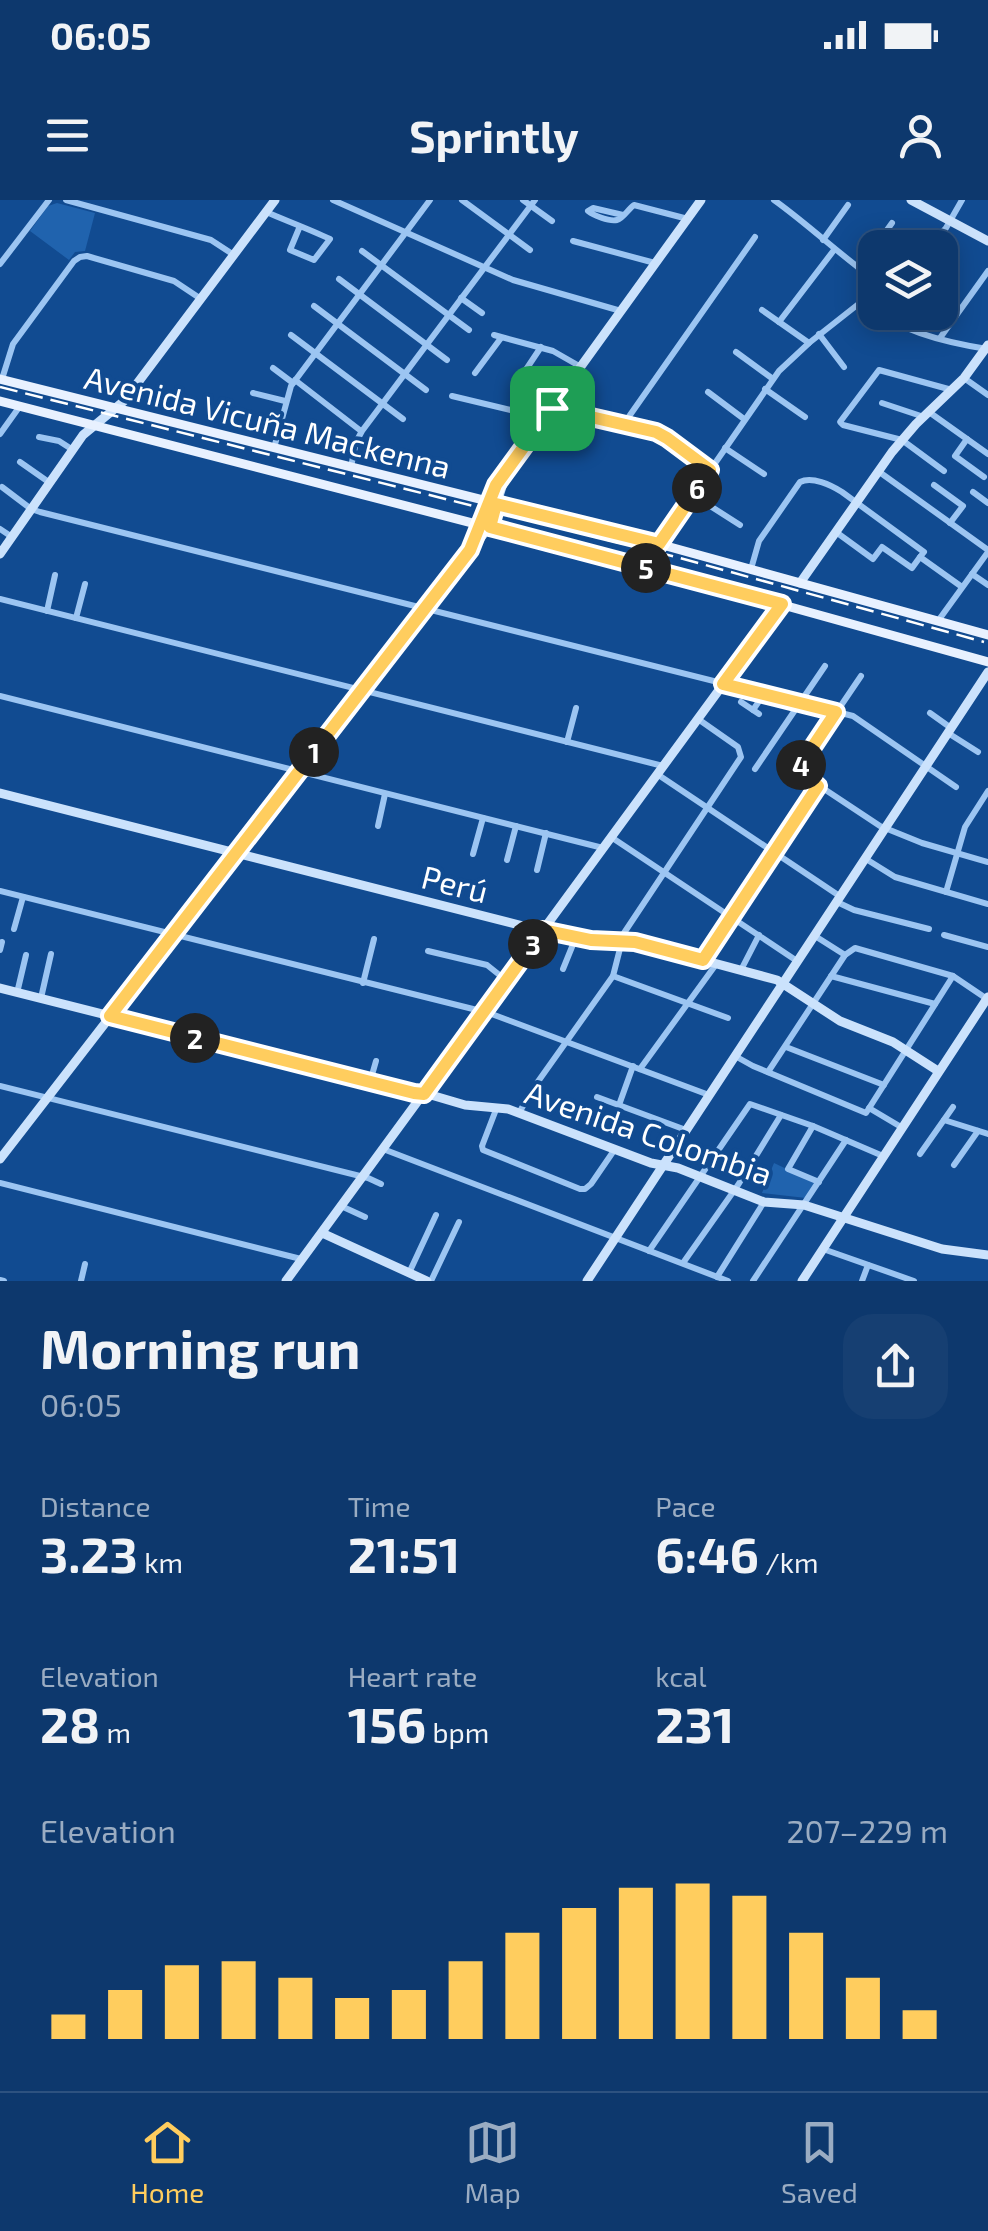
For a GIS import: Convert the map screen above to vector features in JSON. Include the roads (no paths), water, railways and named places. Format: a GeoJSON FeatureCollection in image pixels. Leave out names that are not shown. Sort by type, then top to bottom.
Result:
{"type":"FeatureCollection","features":[{"type":"Feature","properties":{"kind":"main road","name":"Avenida Vicuña Mackenna"},"geometry":{"type":"LineString","coordinates":[[1,379],[659,544],[988,635]]}},
{"type":"Feature","properties":{"kind":"main road"},"geometry":{"type":"LineString","coordinates":[[0,401],[782,604],[988,662]]}},
{"type":"Feature","properties":{"kind":"street"},"geometry":{"type":"LineString","coordinates":[[0,264],[48,200]]}},
{"type":"Feature","properties":{"kind":"street"},"geometry":{"type":"LineString","coordinates":[[66,200],[207,239],[234,255]]}},
{"type":"Feature","properties":{"kind":"street"},"geometry":{"type":"LineString","coordinates":[[0,554],[72,450],[93,425],[116,408],[275,200]]}},
{"type":"Feature","properties":{"kind":"street"},"geometry":{"type":"LineString","coordinates":[[333,200],[528,285],[622,311]]}},
{"type":"Feature","properties":{"kind":"street"},"geometry":{"type":"LineString","coordinates":[[274,448],[285,401],[294,382],[428,200]]}},
{"type":"Feature","properties":{"kind":"street"},"geometry":{"type":"LineString","coordinates":[[462,200],[530,250]]}},
{"type":"Feature","properties":{"kind":"street"},"geometry":{"type":"LineString","coordinates":[[0,1159],[470,550],[486,526],[508,468],[699,200]]}},
{"type":"Feature","properties":{"kind":"street"},"geometry":{"type":"LineString","coordinates":[[774,200],[858,268]]}},
{"type":"Feature","properties":{"kind":"street"},"geometry":{"type":"LineString","coordinates":[[912,200],[988,240]]}},
{"type":"Feature","properties":{"kind":"street"},"geometry":{"type":"LineString","coordinates":[[943,230],[962,200]]}},
{"type":"Feature","properties":{"kind":"street"},"geometry":{"type":"LineString","coordinates":[[351,467],[362,431],[529,202],[552,222]]}},
{"type":"Feature","properties":{"kind":"street"},"geometry":{"type":"LineString","coordinates":[[624,215],[634,205],[688,219]]}},
{"type":"Feature","properties":{"kind":"street"},"geometry":{"type":"LineString","coordinates":[[823,240],[848,205]]}},
{"type":"Feature","properties":{"kind":"street"},"geometry":{"type":"LineString","coordinates":[[266,212],[330,238],[314,260],[290,250],[300,226]]}},
{"type":"Feature","properties":{"kind":"street"},"geometry":{"type":"LineString","coordinates":[[887,230],[892,223]]}},
{"type":"Feature","properties":{"kind":"street"},"geometry":{"type":"LineString","coordinates":[[622,424],[755,237]]}},
{"type":"Feature","properties":{"kind":"street"},"geometry":{"type":"LineString","coordinates":[[573,241],[656,264]]}},
{"type":"Feature","properties":{"kind":"street"},"geometry":{"type":"LineString","coordinates":[[362,250],[468,330]]}},
{"type":"Feature","properties":{"kind":"street"},"geometry":{"type":"LineString","coordinates":[[780,322],[834,250]]}},
{"type":"Feature","properties":{"kind":"street"},"geometry":{"type":"LineString","coordinates":[[1,379],[13,344],[80,257],[174,281],[201,298]]}},
{"type":"Feature","properties":{"kind":"street"},"geometry":{"type":"LineString","coordinates":[[940,338],[988,271]]}},
{"type":"Feature","properties":{"kind":"street"},"geometry":{"type":"LineString","coordinates":[[339,278],[447,360]]}},
{"type":"Feature","properties":{"kind":"street"},"geometry":{"type":"LineString","coordinates":[[462,298],[482,313]]}},
{"type":"Feature","properties":{"kind":"street"},"geometry":{"type":"LineString","coordinates":[[659,544],[772,379],[808,342],[858,304]]}},
{"type":"Feature","properties":{"kind":"street"},"geometry":{"type":"LineString","coordinates":[[314,306],[426,390]]}},
{"type":"Feature","properties":{"kind":"street"},"geometry":{"type":"LineString","coordinates":[[762,310],[808,342]]}},
{"type":"Feature","properties":{"kind":"street"},"geometry":{"type":"LineString","coordinates":[[800,583],[902,440],[964,378],[987,348],[913,330]]}},
{"type":"Feature","properties":{"kind":"street"},"geometry":{"type":"LineString","coordinates":[[819,334],[844,367]]}},
{"type":"Feature","properties":{"kind":"street"},"geometry":{"type":"LineString","coordinates":[[292,336],[402,419]]}},
{"type":"Feature","properties":{"kind":"street"},"geometry":{"type":"LineString","coordinates":[[475,373],[498,336],[564,355],[581,367]]}},
{"type":"Feature","properties":{"kind":"street"},"geometry":{"type":"LineString","coordinates":[[519,380],[541,347]]}},
{"type":"Feature","properties":{"kind":"street"},"geometry":{"type":"LineString","coordinates":[[736,352],[772,379]]}},
{"type":"Feature","properties":{"kind":"street"},"geometry":{"type":"LineString","coordinates":[[273,368],[362,431]]}},
{"type":"Feature","properties":{"kind":"street"},"geometry":{"type":"LineString","coordinates":[[944,471],[902,440],[841,423],[879,370],[952,390]]}},
{"type":"Feature","properties":{"kind":"street"},"geometry":{"type":"LineString","coordinates":[[964,378],[988,395]]}},
{"type":"Feature","properties":{"kind":"street"},"geometry":{"type":"LineString","coordinates":[[765,389],[805,417]]}},
{"type":"Feature","properties":{"kind":"street"},"geometry":{"type":"LineString","coordinates":[[708,392],[744,419]]}},
{"type":"Feature","properties":{"kind":"street"},"geometry":{"type":"LineString","coordinates":[[253,393],[285,401]]}},
{"type":"Feature","properties":{"kind":"street"},"geometry":{"type":"LineString","coordinates":[[452,396],[520,412],[540,424]]}},
{"type":"Feature","properties":{"kind":"street"},"geometry":{"type":"LineString","coordinates":[[882,403],[927,414],[988,454]]}},
{"type":"Feature","properties":{"kind":"street"},"geometry":{"type":"LineString","coordinates":[[0,434],[20,406]]}},
{"type":"Feature","properties":{"kind":"street"},"geometry":{"type":"LineString","coordinates":[[552,408],[661,434],[710,470]]}},
{"type":"Feature","properties":{"kind":"street"},"geometry":{"type":"LineString","coordinates":[[39,436],[72,450]]}},
{"type":"Feature","properties":{"kind":"street"},"geometry":{"type":"LineString","coordinates":[[967,439],[955,456],[984,477]]}},
{"type":"Feature","properties":{"kind":"street"},"geometry":{"type":"LineString","coordinates":[[725,448],[764,474]]}},
{"type":"Feature","properties":{"kind":"street"},"geometry":{"type":"LineString","coordinates":[[20,462],[50,483]]}},
{"type":"Feature","properties":{"kind":"street"},"geometry":{"type":"LineString","coordinates":[[878,471],[988,551],[938,621]]}},
{"type":"Feature","properties":{"kind":"street"},"geometry":{"type":"LineString","coordinates":[[751,570],[762,538],[803,480],[829,485],[924,552],[912,568],[882,547],[873,559],[836,532]]}},
{"type":"Feature","properties":{"kind":"street"},"geometry":{"type":"LineString","coordinates":[[934,485],[962,506],[950,523]]}},
{"type":"Feature","properties":{"kind":"street"},"geometry":{"type":"LineString","coordinates":[[2,488],[31,509],[861,719],[956,786]]}},
{"type":"Feature","properties":{"kind":"street"},"geometry":{"type":"LineString","coordinates":[[973,492],[988,503]]}},
{"type":"Feature","properties":{"kind":"street"},"geometry":{"type":"LineString","coordinates":[[693,494],[740,525]]}},
{"type":"Feature","properties":{"kind":"street"},"geometry":{"type":"LineString","coordinates":[[0,529],[12,537]]}},
{"type":"Feature","properties":{"kind":"street"},"geometry":{"type":"LineString","coordinates":[[920,557],[962,587]]}},
{"type":"Feature","properties":{"kind":"street"},"geometry":{"type":"LineString","coordinates":[[972,574],[988,586]]}},
{"type":"Feature","properties":{"kind":"street"},"geometry":{"type":"LineString","coordinates":[[47,611],[56,575]]}},
{"type":"Feature","properties":{"kind":"street"},"geometry":{"type":"LineString","coordinates":[[76,618],[85,584]]}},
{"type":"Feature","properties":{"kind":"street"},"geometry":{"type":"LineString","coordinates":[[0,599],[567,742],[660,770],[707,808],[854,910],[929,929]]}},
{"type":"Feature","properties":{"kind":"street"},"geometry":{"type":"LineString","coordinates":[[286,1281],[782,604]]}},
{"type":"Feature","properties":{"kind":"street"},"geometry":{"type":"LineString","coordinates":[[755,769],[825,666]]}},
{"type":"Feature","properties":{"kind":"street"},"geometry":{"type":"LineString","coordinates":[[587,1281],[988,672]]}},
{"type":"Feature","properties":{"kind":"street"},"geometry":{"type":"LineString","coordinates":[[862,676],[798,771],[886,828],[988,862]]}},
{"type":"Feature","properties":{"kind":"street"},"geometry":{"type":"LineString","coordinates":[[742,702],[756,712],[764,694]]}},
{"type":"Feature","properties":{"kind":"street"},"geometry":{"type":"LineString","coordinates":[[0,696],[603,848]]}},
{"type":"Feature","properties":{"kind":"street"},"geometry":{"type":"LineString","coordinates":[[567,742],[576,708]]}},
{"type":"Feature","properties":{"kind":"street"},"geometry":{"type":"LineString","coordinates":[[930,714],[978,752]]}},
{"type":"Feature","properties":{"kind":"street"},"geometry":{"type":"LineString","coordinates":[[520,1113],[613,976],[624,933],[740,759],[741,752],[698,719]]}},
{"type":"Feature","properties":{"kind":"street"},"geometry":{"type":"LineString","coordinates":[[703,960],[818,786]]}},
{"type":"Feature","properties":{"kind":"street"},"geometry":{"type":"LineString","coordinates":[[946,892],[965,827],[988,791]]}},
{"type":"Feature","properties":{"kind":"street","name":"Perú"},"geometry":{"type":"LineString","coordinates":[[0,793],[543,930],[642,944],[740,970],[784,984],[844,1023],[884,1038],[938,1070]]}},
{"type":"Feature","properties":{"kind":"street"},"geometry":{"type":"LineString","coordinates":[[378,826],[385,794]]}},
{"type":"Feature","properties":{"kind":"street"},"geometry":{"type":"LineString","coordinates":[[473,854],[483,818]]}},
{"type":"Feature","properties":{"kind":"street"},"geometry":{"type":"LineString","coordinates":[[507,860],[516,826]]}},
{"type":"Feature","properties":{"kind":"street"},"geometry":{"type":"LineString","coordinates":[[537,870],[546,833]]}},
{"type":"Feature","properties":{"kind":"street"},"geometry":{"type":"LineString","coordinates":[[611,837],[798,962]]}},
{"type":"Feature","properties":{"kind":"street"},"geometry":{"type":"LineString","coordinates":[[866,859],[894,877],[988,904]]}},
{"type":"Feature","properties":{"kind":"street"},"geometry":{"type":"LineString","coordinates":[[0,891],[483,1012],[710,1095]]}},
{"type":"Feature","properties":{"kind":"street"},"geometry":{"type":"LineString","coordinates":[[14,929],[22,897]]}},
{"type":"Feature","properties":{"kind":"street"},"geometry":{"type":"LineString","coordinates":[[944,935],[988,947]]}},
{"type":"Feature","properties":{"kind":"street"},"geometry":{"type":"LineString","coordinates":[[740,970],[759,936]]}},
{"type":"Feature","properties":{"kind":"street"},"geometry":{"type":"LineString","coordinates":[[815,936],[845,955]]}},
{"type":"Feature","properties":{"kind":"street"},"geometry":{"type":"LineString","coordinates":[[563,969],[576,937]]}},
{"type":"Feature","properties":{"kind":"street"},"geometry":{"type":"LineString","coordinates":[[363,983],[374,938]]}},
{"type":"Feature","properties":{"kind":"street"},"geometry":{"type":"LineString","coordinates":[[768,1072],[848,950],[855,948],[953,976],[988,998],[802,1281]]}},
{"type":"Feature","properties":{"kind":"street"},"geometry":{"type":"LineString","coordinates":[[428,951],[487,965],[506,980]]}},
{"type":"Feature","properties":{"kind":"street"},"geometry":{"type":"LineString","coordinates":[[41,998],[51,954]]}},
{"type":"Feature","properties":{"kind":"street"},"geometry":{"type":"LineString","coordinates":[[17,992],[26,955]]}},
{"type":"Feature","properties":{"kind":"street"},"geometry":{"type":"LineString","coordinates":[[619,1105],[636,1068],[717,964]]}},
{"type":"Feature","properties":{"kind":"street"},"geometry":{"type":"LineString","coordinates":[[613,976],[728,1018]]}},
{"type":"Feature","properties":{"kind":"street"},"geometry":{"type":"LineString","coordinates":[[831,976],[935,1004]]}},
{"type":"Feature","properties":{"kind":"street"},"geometry":{"type":"LineString","coordinates":[[867,1111],[953,976]]}},
{"type":"Feature","properties":{"kind":"street","name":"Avenida Colombia"},"geometry":{"type":"LineString","coordinates":[[0,988],[457,1104],[498,1107],[654,1164],[678,1168],[764,1202],[804,1205],[942,1250],[988,1255]]}},
{"type":"Feature","properties":{"kind":"street"},"geometry":{"type":"LineString","coordinates":[[786,1047],[884,1085]]}},
{"type":"Feature","properties":{"kind":"street"},"geometry":{"type":"LineString","coordinates":[[736,1056],[901,1128]]}},
{"type":"Feature","properties":{"kind":"street"},"geometry":{"type":"LineString","coordinates":[[370,1082],[376,1061]]}},
{"type":"Feature","properties":{"kind":"street"},"geometry":{"type":"LineString","coordinates":[[0,1086],[380,1184]]}},
{"type":"Feature","properties":{"kind":"street"},"geometry":{"type":"LineString","coordinates":[[597,1097],[686,1130]]}},
{"type":"Feature","properties":{"kind":"street"},"geometry":{"type":"LineString","coordinates":[[650,1251],[750,1104],[883,1156]]}},
{"type":"Feature","properties":{"kind":"street"},"geometry":{"type":"LineString","coordinates":[[498,1107],[483,1150],[580,1189],[586,1188],[615,1149]]}},
{"type":"Feature","properties":{"kind":"street"},"geometry":{"type":"LineString","coordinates":[[920,1154],[953,1107]]}},
{"type":"Feature","properties":{"kind":"street"},"geometry":{"type":"LineString","coordinates":[[683,1264],[781,1115]]}},
{"type":"Feature","properties":{"kind":"street"},"geometry":{"type":"LineString","coordinates":[[944,1120],[988,1134]]}},
{"type":"Feature","properties":{"kind":"street"},"geometry":{"type":"LineString","coordinates":[[813,1126],[788,1169],[819,1182]]}},
{"type":"Feature","properties":{"kind":"street"},"geometry":{"type":"LineString","coordinates":[[954,1165],[978,1131]]}},
{"type":"Feature","properties":{"kind":"street"},"geometry":{"type":"LineString","coordinates":[[753,1281],[846,1140]]}},
{"type":"Feature","properties":{"kind":"street"},"geometry":{"type":"LineString","coordinates":[[383,1149],[728,1281]]}},
{"type":"Feature","properties":{"kind":"street"},"geometry":{"type":"LineString","coordinates":[[0,1183],[302,1259]]}},
{"type":"Feature","properties":{"kind":"street"},"geometry":{"type":"LineString","coordinates":[[716,1277],[764,1202]]}},
{"type":"Feature","properties":{"kind":"street"},"geometry":{"type":"LineString","coordinates":[[341,1206],[365,1216]]}},
{"type":"Feature","properties":{"kind":"street"},"geometry":{"type":"LineString","coordinates":[[410,1273],[436,1215]]}},
{"type":"Feature","properties":{"kind":"street"},"geometry":{"type":"LineString","coordinates":[[322,1232],[429,1281],[459,1222]]}},
{"type":"Feature","properties":{"kind":"street"},"geometry":{"type":"LineString","coordinates":[[823,1249],[914,1281]]}},
{"type":"Feature","properties":{"kind":"street"},"geometry":{"type":"LineString","coordinates":[[81,1281],[85,1264]]}},
{"type":"Feature","properties":{"kind":"street"},"geometry":{"type":"LineString","coordinates":[[862,1281],[868,1265]]}},
{"type":"Feature","properties":{"kind":"railway"},"geometry":{"type":"LineString","coordinates":[[0,387],[680,558],[984,642]]}}]}
